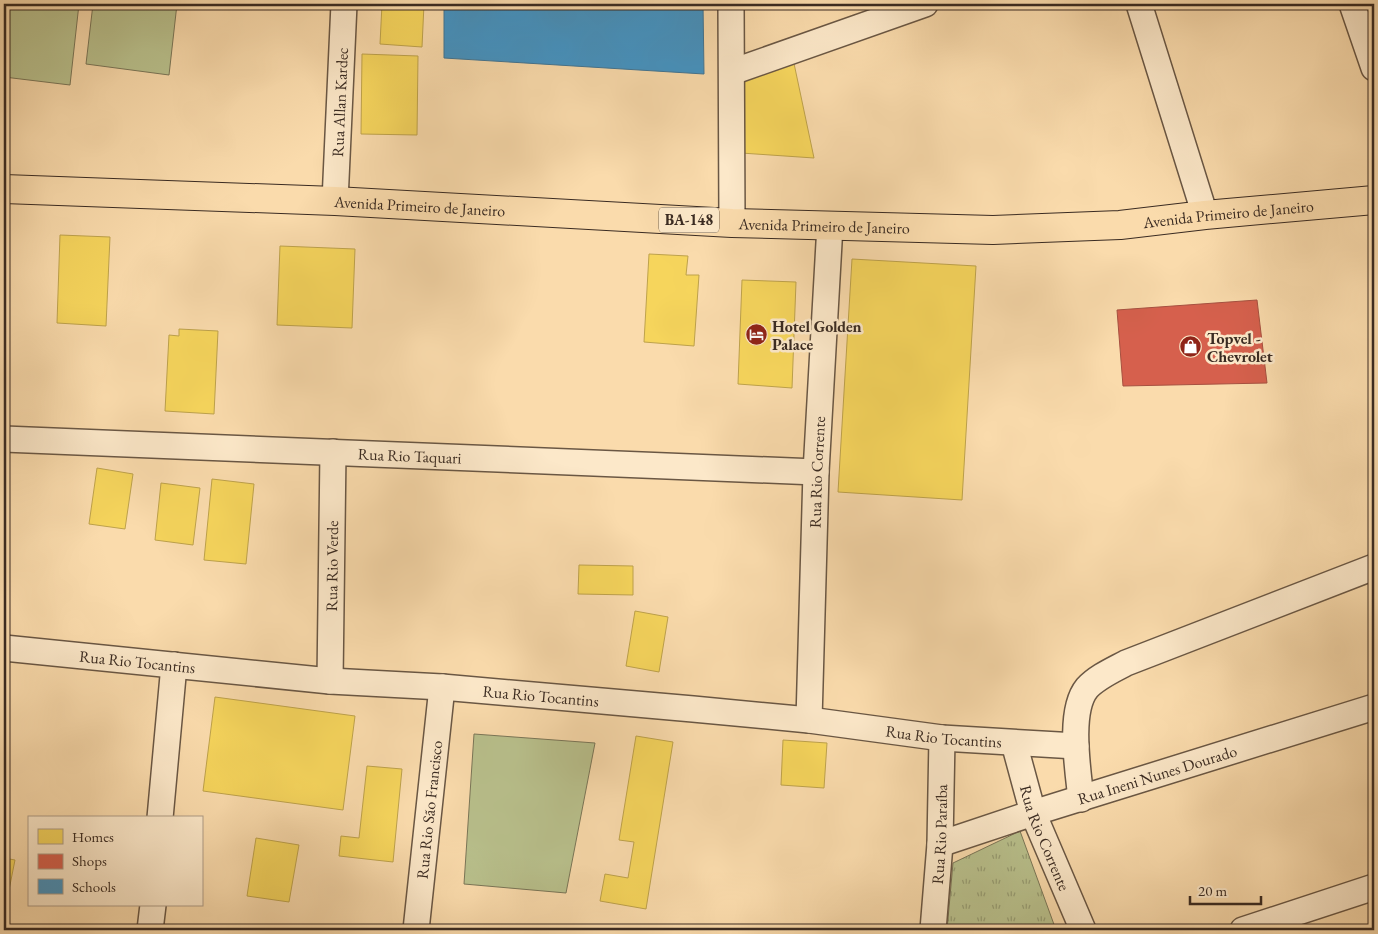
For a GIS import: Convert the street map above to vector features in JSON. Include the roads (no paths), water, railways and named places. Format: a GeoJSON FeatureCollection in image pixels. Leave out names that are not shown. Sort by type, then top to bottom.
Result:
{"type":"FeatureCollection","features":[{"type":"Feature","properties":{"kind":"main road","name":"Avenida Primeiro de Janeiro"},"geometry":{"type":"LineString","coordinates":[[4,189],[335,201],[732,223],[993,230],[1120,225],[1205,215],[1374,200]]}},
{"type":"Feature","properties":{"kind":"street","name":"Rua Allan Kardec"},"geometry":{"type":"LineString","coordinates":[[335,201],[344,4]]}},
{"type":"Feature","properties":{"kind":"street"},"geometry":{"type":"LineString","coordinates":[[731,4],[732,223]]}},
{"type":"Feature","properties":{"kind":"street"},"geometry":{"type":"LineString","coordinates":[[732,72],[924,4]]}},
{"type":"Feature","properties":{"kind":"street"},"geometry":{"type":"LineString","coordinates":[[1139,4],[1205,215]]}},
{"type":"Feature","properties":{"kind":"street"},"geometry":{"type":"LineString","coordinates":[[1352,4],[1374,68]]}},
{"type":"Feature","properties":{"kind":"street","name":"Rua Rio Corrente"},"geometry":{"type":"LineString","coordinates":[[809,720],[816,472],[830,225]]}},
{"type":"Feature","properties":{"kind":"street","name":"Rua Rio Taquari"},"geometry":{"type":"LineString","coordinates":[[4,439],[816,472]]}},
{"type":"Feature","properties":{"kind":"street","name":"Rua Rio Verde"},"geometry":{"type":"LineString","coordinates":[[330,681],[333,452]]}},
{"type":"Feature","properties":{"kind":"street"},"geometry":{"type":"LineString","coordinates":[[1081,799],[1076,746],[1077,708],[1080,698],[1087,688],[1098,678],[1126,663],[1374,567]]}},
{"type":"Feature","properties":{"kind":"street","name":"Rua Rio Tocantins"},"geometry":{"type":"LineString","coordinates":[[4,648],[330,681],[442,687],[809,720],[942,738],[1076,746]]}},
{"type":"Feature","properties":{"kind":"street"},"geometry":{"type":"LineString","coordinates":[[160,816],[174,665]]}},
{"type":"Feature","properties":{"kind":"street","name":"Rua Rio São Francisco"},"geometry":{"type":"LineString","coordinates":[[416,930],[442,687]]}},
{"type":"Feature","properties":{"kind":"street","name":"Rua Ineni Nunes Dourado"},"geometry":{"type":"LineString","coordinates":[[940,844],[1032,812],[1081,799],[1374,707]]}},
{"type":"Feature","properties":{"kind":"street","name":"Rua Rio Paraíba"},"geometry":{"type":"LineString","coordinates":[[933,930],[940,844],[942,738]]}},
{"type":"Feature","properties":{"kind":"street","name":"Rua Rio Corrente"},"geometry":{"type":"LineString","coordinates":[[1014,743],[1032,812],[1083,930]]}},
{"type":"Feature","properties":{"kind":"street"},"geometry":{"type":"LineString","coordinates":[[1243,930],[1374,887]]}},
{"type":"Feature","properties":{"kind":"street"},"geometry":{"type":"LineString","coordinates":[[150,930],[153,906]]}},
{"type":"Feature","properties":{"kind":"place","name":"Hotel Golden Palace"},"geometry":{"type":"Point","coordinates":[756,335]}},
{"type":"Feature","properties":{"kind":"place","name":"Topvel - Chevrolet"},"geometry":{"type":"Point","coordinates":[1191,347]}}]}
